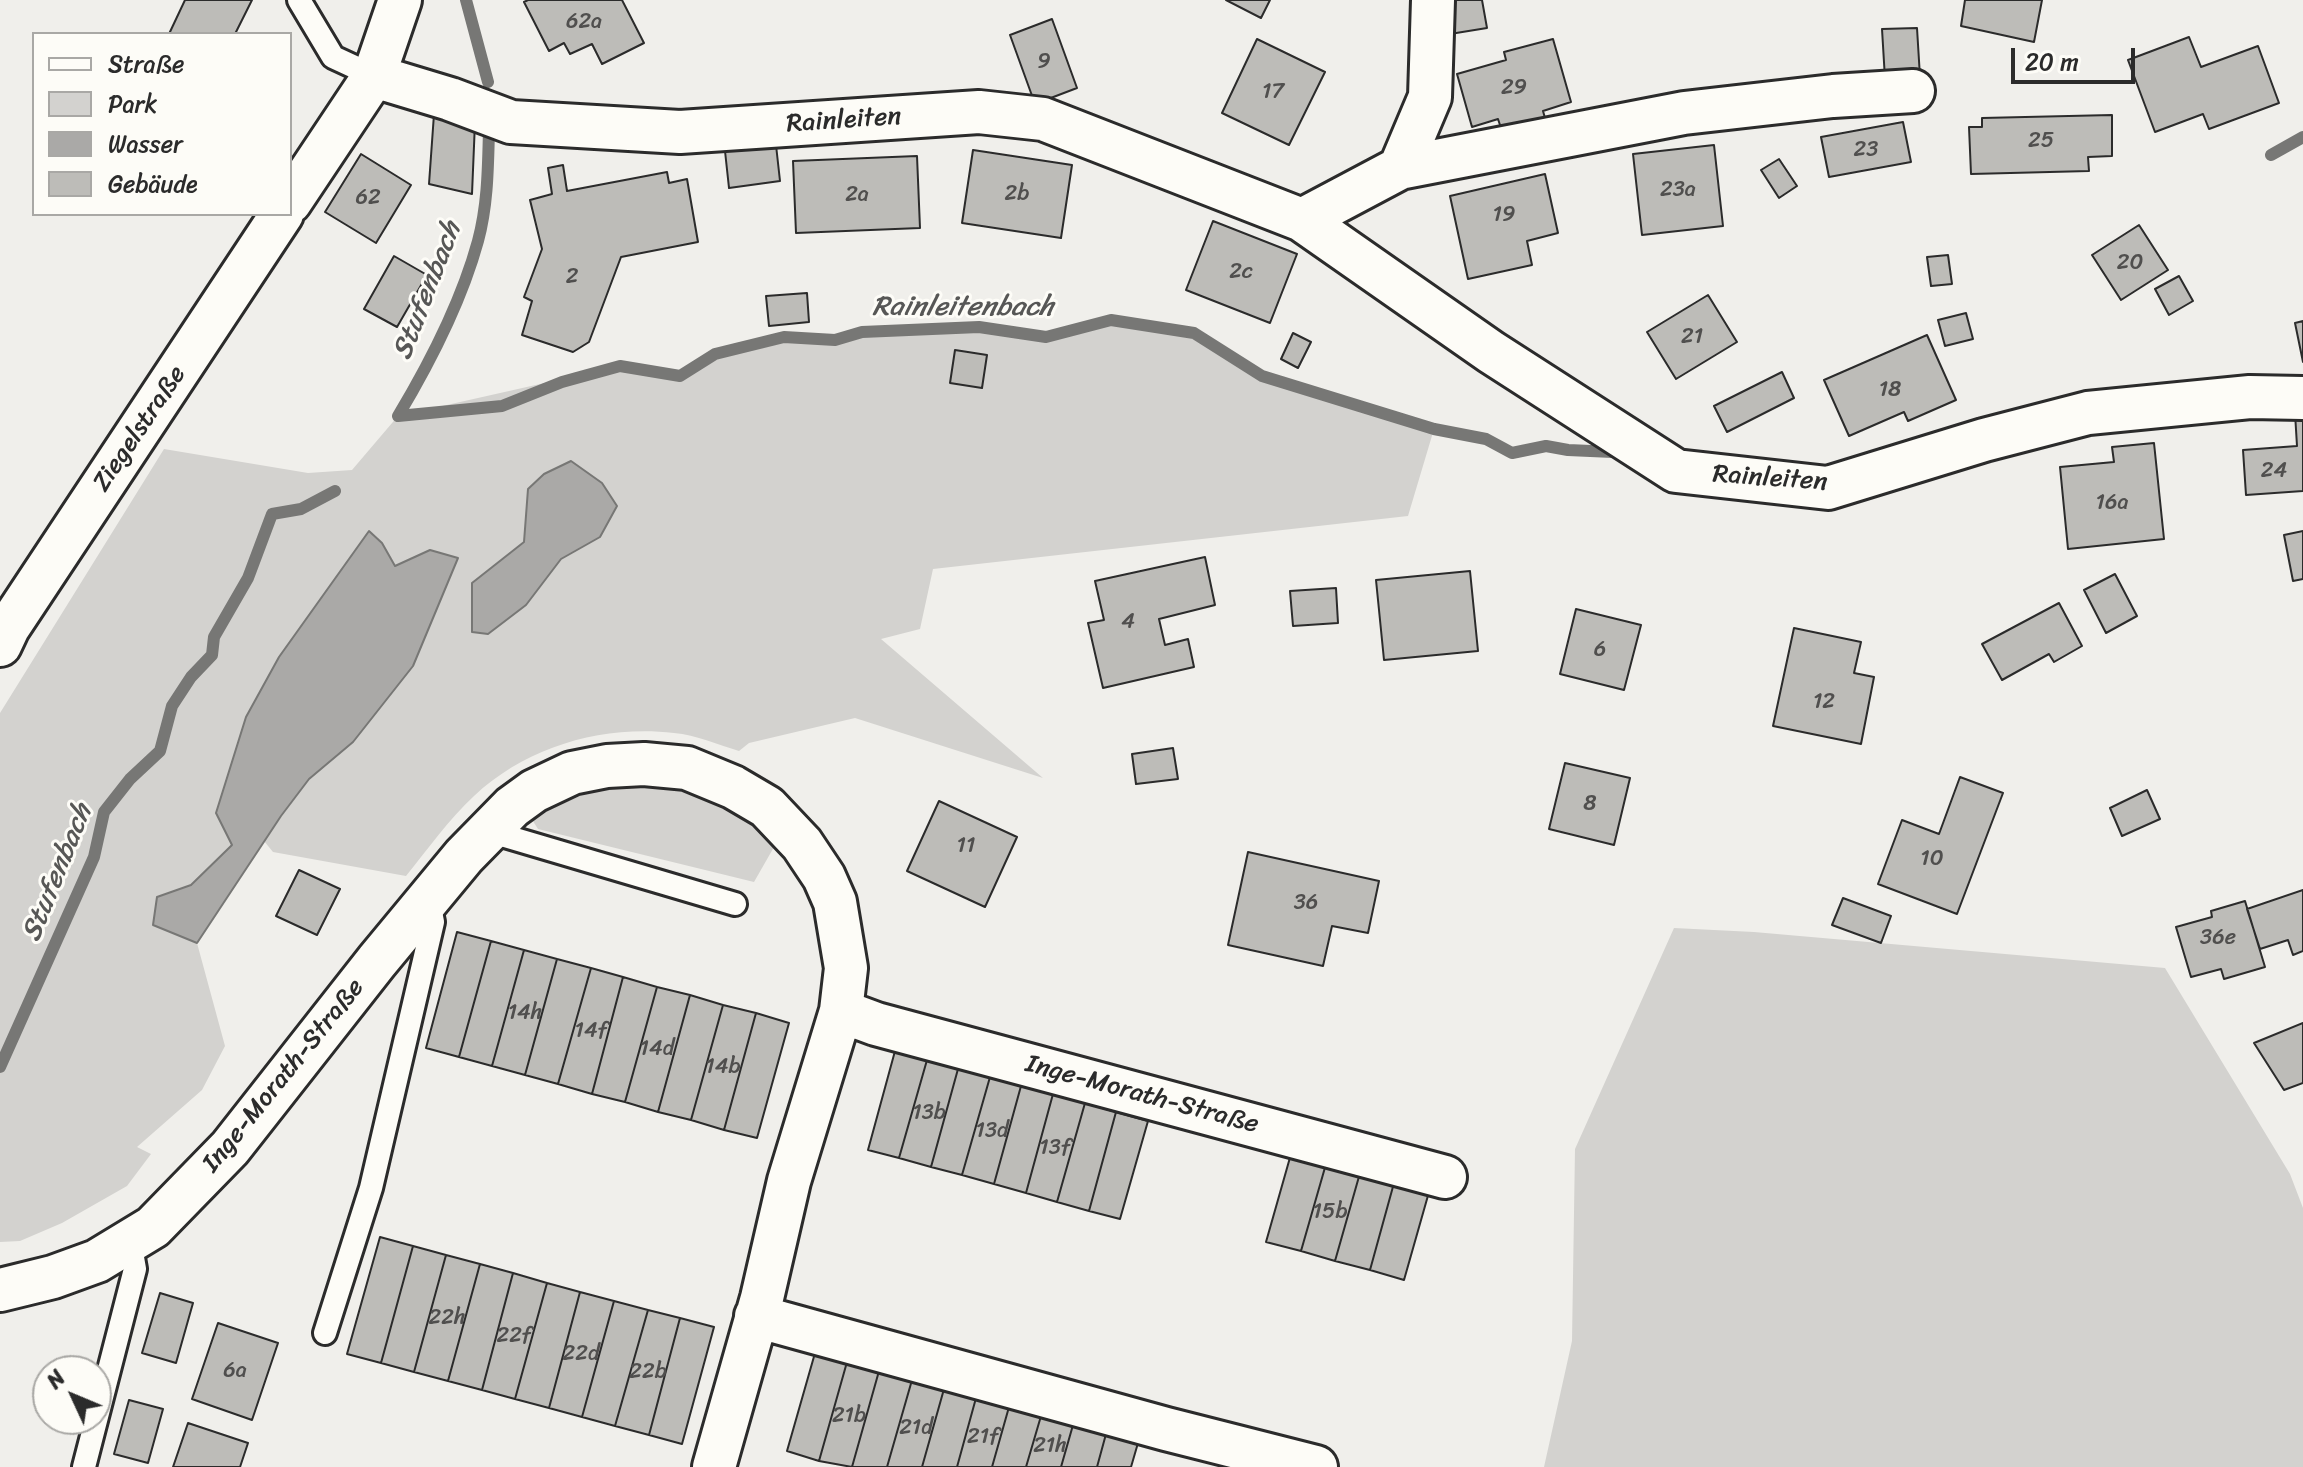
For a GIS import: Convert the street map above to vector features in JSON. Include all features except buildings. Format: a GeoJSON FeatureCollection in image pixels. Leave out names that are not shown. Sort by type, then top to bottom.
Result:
{"type":"FeatureCollection","features":[{"type":"Feature","properties":{"kind":"street"},"geometry":{"type":"LineString","coordinates":[[292,199],[374,76],[400,0]]}},
{"type":"Feature","properties":{"kind":"street"},"geometry":{"type":"LineString","coordinates":[[1400,168],[1430,97],[1433,0]]}},
{"type":"Feature","properties":{"kind":"street","name":"Rainleiten"},"geometry":{"type":"LineString","coordinates":[[374,76],[511,122],[526,123],[680,132],[979,112],[1043,119],[1302,220],[1491,352],[1676,471],[1828,488],[1984,440],[2088,413],[2250,397],[2303,398]]}},
{"type":"Feature","properties":{"kind":"street"},"geometry":{"type":"LineString","coordinates":[[1302,220],[1400,168],[1684,113],[1833,96],[1913,91]]}},
{"type":"Feature","properties":{"kind":"street","name":"Ziegelstraße"},"geometry":{"type":"LineString","coordinates":[[0,645],[8,628],[281,216]]}},
{"type":"Feature","properties":{"kind":"street","name":"Inge-Morath-Straße"},"geometry":{"type":"LineString","coordinates":[[0,1290],[53,1277],[97,1261],[153,1227],[230,1148],[377,961],[512,807],[534,791],[572,773],[607,766],[644,764],[687,768],[733,787],[767,807],[787,825],[824,877],[835,902],[846,968],[841,1011],[789,1181],[714,1467]]}},
{"type":"Feature","properties":{"kind":"street","name":"Inge-Morath-Straße"},"geometry":{"type":"LineString","coordinates":[[841,1011],[876,1024],[1445,1177]]}},
{"type":"Feature","properties":{"kind":"street"},"geometry":{"type":"LineString","coordinates":[[756,1316],[1316,1467]]}},
{"type":"Feature","properties":{"kind":"lane"},"geometry":{"type":"LineString","coordinates":[[299,0],[333,57],[374,76]]}},
{"type":"Feature","properties":{"kind":"lane"},"geometry":{"type":"LineString","coordinates":[[488,831],[735,904]]}},
{"type":"Feature","properties":{"kind":"lane"},"geometry":{"type":"LineString","coordinates":[[325,1333],[371,1188],[433,922],[429,901]]}},
{"type":"Feature","properties":{"kind":"lane"},"geometry":{"type":"LineString","coordinates":[[84,1467],[135,1269],[130,1241]]}},
{"type":"Feature","properties":{"kind":"green space"},"geometry":{"type":"Polygon","coordinates":[[[1111,320],[1194,333],[1262,376],[1434,429],[1408,516],[933,569],[920,629],[881,639],[1043,778],[855,718],[749,743],[739,751],[674,733],[620,732],[593,736],[542,752],[495,779],[456,814],[406,876],[273,852],[264,841],[309,779],[353,742],[430,550],[395,566],[382,543],[232,845],[153,925],[197,943],[225,1046],[202,1090],[137,1147],[151,1154],[127,1186],[62,1223],[20,1241],[0,1242],[0,713],[164,449],[308,473],[352,470],[398,416],[620,366],[680,376],[715,354],[784,337],[835,340],[862,332],[979,327],[1046,337],[1111,320]],[[600,537],[525,542],[472,583],[526,605],[561,559],[600,537]]]}},
{"type":"Feature","properties":{"kind":"green space"},"geometry":{"type":"Polygon","coordinates":[[[669,785],[724,804],[778,840],[754,882],[538,829],[531,818],[595,789],[669,785]]]}},
{"type":"Feature","properties":{"kind":"green space"},"geometry":{"type":"Polygon","coordinates":[[[1674,928],[1754,932],[2165,968],[2290,1174],[2303,1208],[2303,1467],[1544,1467],[1572,1341],[1575,1149],[1674,928]]]}},
{"type":"Feature","properties":{"kind":"water"},"geometry":{"type":"Polygon","coordinates":[[[571,461],[602,483],[617,506],[600,537],[561,559],[526,605],[488,634],[472,632],[472,583],[524,542],[528,489],[544,474],[571,461]]]}},
{"type":"Feature","properties":{"kind":"water"},"geometry":{"type":"Polygon","coordinates":[[[369,531],[382,543],[395,566],[430,550],[458,558],[413,666],[353,742],[309,779],[197,943],[153,925],[157,897],[191,885],[232,845],[216,813],[246,717],[279,657],[369,531]]]}},
{"type":"Feature","properties":{"kind":"waterway","name":"Stufenbach"},"geometry":{"type":"LineString","coordinates":[[466,0],[488,82]]}},
{"type":"Feature","properties":{"kind":"waterway","name":"Stufenbach"},"geometry":{"type":"LineString","coordinates":[[398,416],[444,331],[471,264],[484,213],[489,129]]}},
{"type":"Feature","properties":{"kind":"waterway","name":"Rainleitenbach"},"geometry":{"type":"LineString","coordinates":[[2271,155],[2303,137]]}},
{"type":"Feature","properties":{"kind":"waterway","name":"Rainleitenbach"},"geometry":{"type":"LineString","coordinates":[[398,416],[502,406],[562,382],[620,366],[680,376],[715,354],[784,337],[835,340],[862,332],[979,327],[1046,337],[1111,320],[1194,333],[1262,376],[1434,429],[1486,439],[1512,453],[1546,446],[1613,452]]}},
{"type":"Feature","properties":{"kind":"waterway","name":"Stufenbach"},"geometry":{"type":"LineString","coordinates":[[0,1067],[94,857],[104,812],[130,779],[160,751],[172,706],[191,677],[212,655],[214,637],[248,578],[272,514],[301,509],[335,491]]}}]}
